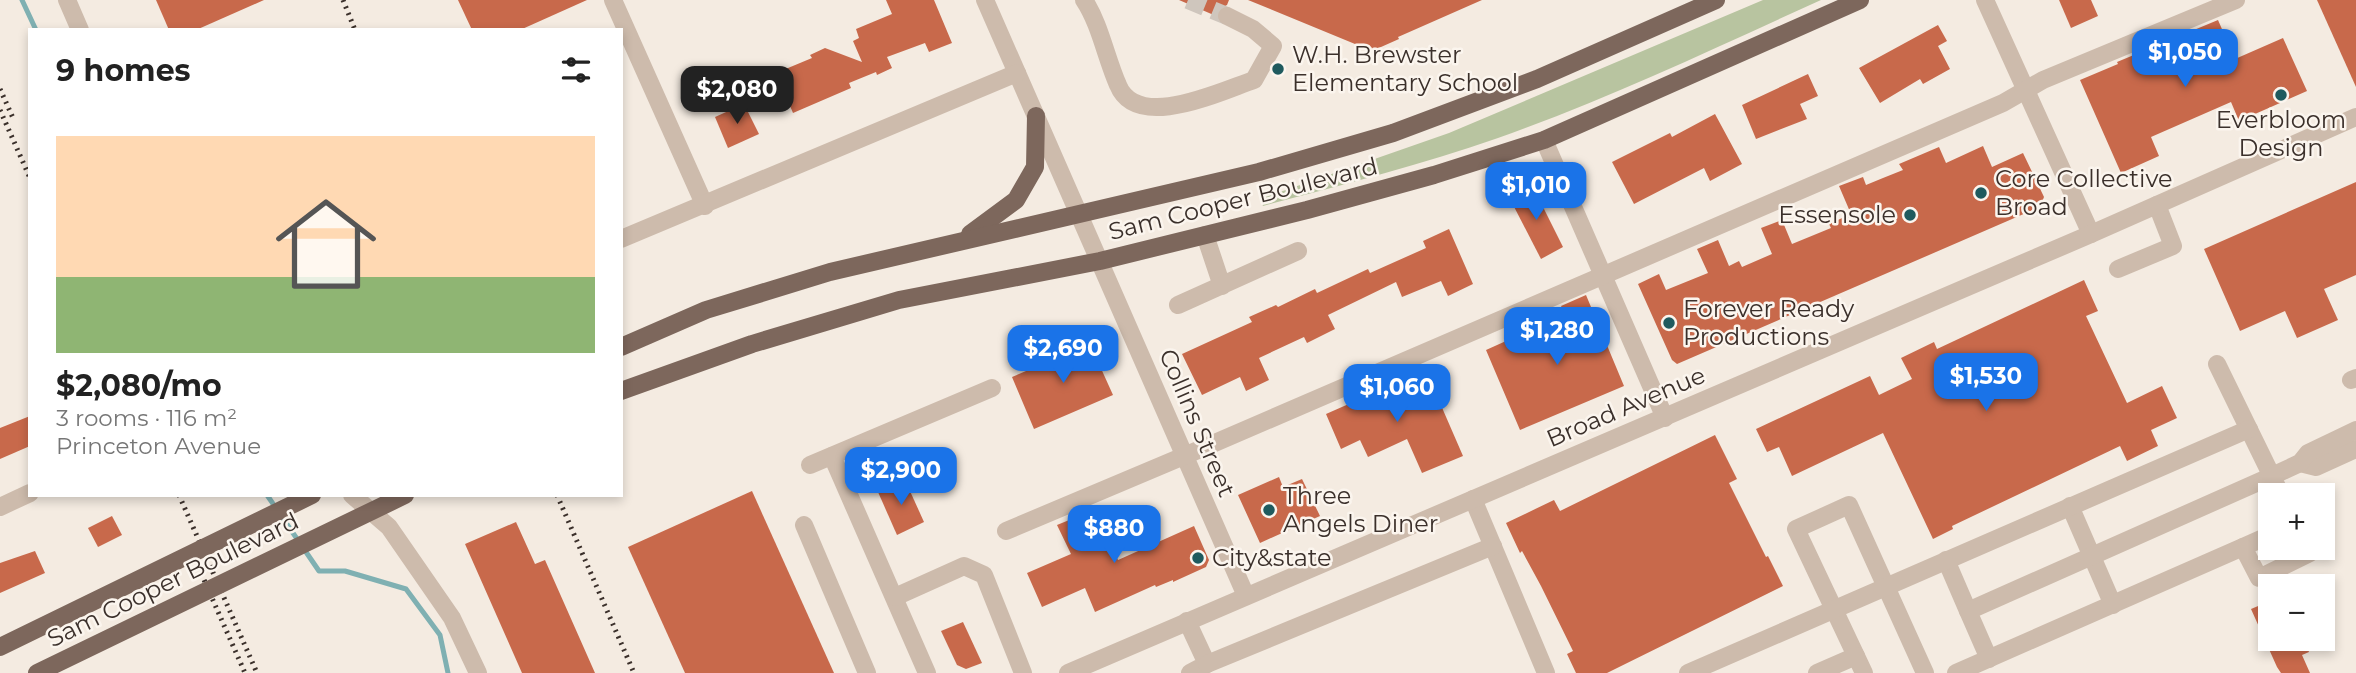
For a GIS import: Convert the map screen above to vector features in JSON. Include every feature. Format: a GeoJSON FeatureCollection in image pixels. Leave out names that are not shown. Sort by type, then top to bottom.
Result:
{"type":"FeatureCollection","features":[{"type":"Feature","properties":{"kind":"main road","name":"Sam Cooper Boulevard"},"geometry":{"type":"LineString","coordinates":[[623,345],[706,310],[830,272],[1259,172],[1393,133],[1537,79],[1716,0]]}},
{"type":"Feature","properties":{"kind":"main road","name":"Sam Cooper Boulevard"},"geometry":{"type":"LineString","coordinates":[[623,390],[752,344],[899,300],[1100,261],[1434,175],[1544,140],[1860,0]]}},
{"type":"Feature","properties":{"kind":"main road"},"geometry":{"type":"LineString","coordinates":[[960,240],[1016,200],[1035,167],[1036,116]]}},
{"type":"Feature","properties":{"kind":"main road","name":"Sam Cooper Boulevard"},"geometry":{"type":"LineString","coordinates":[[0,647],[308,497]]}},
{"type":"Feature","properties":{"kind":"main road","name":"Sam Cooper Boulevard"},"geometry":{"type":"LineString","coordinates":[[37,673],[401,497]]}},
{"type":"Feature","properties":{"kind":"street"},"geometry":{"type":"LineString","coordinates":[[67,0],[79,28]]}},
{"type":"Feature","properties":{"kind":"street"},"geometry":{"type":"LineString","coordinates":[[613,0],[705,206]]}},
{"type":"Feature","properties":{"kind":"street","name":"Collins Street"},"geometry":{"type":"LineString","coordinates":[[985,0],[1246,596]]}},
{"type":"Feature","properties":{"kind":"street"},"geometry":{"type":"LineString","coordinates":[[1084,0],[1119,89],[1135,103],[1147,108],[1180,105],[1254,80],[1273,46],[1253,29],[1227,16]]}},
{"type":"Feature","properties":{"kind":"street"},"geometry":{"type":"LineString","coordinates":[[1986,0],[2091,234]]}},
{"type":"Feature","properties":{"kind":"street"},"geometry":{"type":"LineString","coordinates":[[1006,531],[2003,103],[2025,90],[2236,0]]}},
{"type":"Feature","properties":{"kind":"street"},"geometry":{"type":"LineString","coordinates":[[623,238],[1017,73]]}},
{"type":"Feature","properties":{"kind":"street","name":"Broad Avenue"},"geometry":{"type":"LineString","coordinates":[[1077,671],[1187,621],[1665,418],[2356,117]]}},
{"type":"Feature","properties":{"kind":"street"},"geometry":{"type":"LineString","coordinates":[[1544,140],[1665,418]]}},
{"type":"Feature","properties":{"kind":"street"},"geometry":{"type":"LineString","coordinates":[[2118,269],[2173,246],[2157,205]]}},
{"type":"Feature","properties":{"kind":"street"},"geometry":{"type":"LineString","coordinates":[[1205,234],[1222,286]]}},
{"type":"Feature","properties":{"kind":"street"},"geometry":{"type":"LineString","coordinates":[[1178,305],[1298,251]]}},
{"type":"Feature","properties":{"kind":"street"},"geometry":{"type":"LineString","coordinates":[[2217,364],[2275,483]]}},
{"type":"Feature","properties":{"kind":"street"},"geometry":{"type":"LineString","coordinates":[[810,465],[992,388]]}},
{"type":"Feature","properties":{"kind":"street"},"geometry":{"type":"LineString","coordinates":[[1688,673],[2249,429]]}},
{"type":"Feature","properties":{"kind":"street"},"geometry":{"type":"LineString","coordinates":[[1968,611],[2272,477],[2300,463],[2308,453],[2354,440]]}},
{"type":"Feature","properties":{"kind":"street"},"geometry":{"type":"LineString","coordinates":[[832,456],[927,673]]}},
{"type":"Feature","properties":{"kind":"street"},"geometry":{"type":"LineString","coordinates":[[0,507],[28,495]]}},
{"type":"Feature","properties":{"kind":"street"},"geometry":{"type":"LineString","coordinates":[[354,497],[389,527],[452,618],[478,673]]}},
{"type":"Feature","properties":{"kind":"street"},"geometry":{"type":"LineString","coordinates":[[1473,499],[1546,673]]}},
{"type":"Feature","properties":{"kind":"street"},"geometry":{"type":"LineString","coordinates":[[1864,673],[1796,529],[1849,505],[1926,673]]}},
{"type":"Feature","properties":{"kind":"street"},"geometry":{"type":"LineString","coordinates":[[2070,506],[2113,605]]}},
{"type":"Feature","properties":{"kind":"street"},"geometry":{"type":"LineString","coordinates":[[804,525],[867,673]]}},
{"type":"Feature","properties":{"kind":"street"},"geometry":{"type":"LineString","coordinates":[[1956,673],[2258,540]]}},
{"type":"Feature","properties":{"kind":"street"},"geometry":{"type":"LineString","coordinates":[[1190,673],[1493,546]]}},
{"type":"Feature","properties":{"kind":"street"},"geometry":{"type":"LineString","coordinates":[[2243,547],[2259,578],[2296,560]]}},
{"type":"Feature","properties":{"kind":"street"},"geometry":{"type":"LineString","coordinates":[[1946,560],[1989,659]]}},
{"type":"Feature","properties":{"kind":"street"},"geometry":{"type":"LineString","coordinates":[[895,597],[964,566],[984,575],[1023,673]]}},
{"type":"Feature","properties":{"kind":"street"},"geometry":{"type":"LineString","coordinates":[[1187,621],[1207,664]]}},
{"type":"Feature","properties":{"kind":"street"},"geometry":{"type":"LineString","coordinates":[[1817,673],[1856,656]]}},
{"type":"Feature","properties":{"kind":"green space"},"geometry":{"type":"Polygon","coordinates":[[[1763,0],[1821,0],[1621,90],[1498,138],[1410,166],[1263,206],[1260,199],[1449,133],[1763,0]]]}},
{"type":"Feature","properties":{"kind":"building"},"geometry":{"type":"Polygon","coordinates":[[[156,0],[264,0],[201,28],[168,28],[156,0]]]}},
{"type":"Feature","properties":{"kind":"building"},"geometry":{"type":"Polygon","coordinates":[[[458,0],[587,0],[524,28],[471,28],[458,0]]]}},
{"type":"Feature","properties":{"kind":"building"},"geometry":{"type":"Polygon","coordinates":[[[886,0],[934,0],[952,43],[929,52],[925,43],[887,57],[892,68],[849,83],[851,88],[793,113],[776,73],[812,58],[810,55],[825,48],[862,62],[853,41],[859,38],[856,29],[892,14],[886,0]]]}},
{"type":"Feature","properties":{"kind":"building"},"geometry":{"type":"Polygon","coordinates":[[[1179,0],[1229,0],[1227,5],[1217,10],[1216,16],[1179,0]]]}},
{"type":"Feature","properties":{"kind":"building"},"geometry":{"type":"Polygon","coordinates":[[[1248,0],[1482,0],[1372,51],[1248,0]]]}},
{"type":"Feature","properties":{"kind":"building"},"geometry":{"type":"Polygon","coordinates":[[[2059,0],[2091,0],[2098,16],[2071,28],[2059,0]]]}},
{"type":"Feature","properties":{"kind":"building"},"geometry":{"type":"Polygon","coordinates":[[[2317,0],[2356,0],[2356,87],[2317,0]]]}},
{"type":"Feature","properties":{"kind":"building"},"geometry":{"type":"Polygon","coordinates":[[[2218,20],[2235,59],[2283,38],[2307,91],[2239,121],[2231,102],[2151,137],[2159,156],[2121,173],[2080,80],[2218,20]]]}},
{"type":"Feature","properties":{"kind":"building"},"geometry":{"type":"Polygon","coordinates":[[[1938,25],[1947,41],[1938,46],[1950,69],[1923,84],[1920,79],[1880,103],[1859,68],[1938,25]]]}},
{"type":"Feature","properties":{"kind":"building"},"geometry":{"type":"Polygon","coordinates":[[[1808,74],[1818,96],[1800,104],[1807,119],[1756,139],[1742,105],[1808,74]]]}},
{"type":"Feature","properties":{"kind":"building"},"geometry":{"type":"Polygon","coordinates":[[[744,104],[759,134],[728,148],[715,117],[744,104]]]}},
{"type":"Feature","properties":{"kind":"building"},"geometry":{"type":"Polygon","coordinates":[[[1715,114],[1742,164],[1710,181],[1704,168],[1634,204],[1612,162],[1670,133],[1672,137],[1715,114]]]}},
{"type":"Feature","properties":{"kind":"building"},"geometry":{"type":"Polygon","coordinates":[[[1983,146],[1992,167],[2023,153],[2044,197],[2040,207],[1677,364],[1672,360],[1638,284],[1659,274],[1666,290],[1708,273],[1697,249],[1718,240],[1729,266],[1739,261],[1742,267],[1772,254],[1761,228],[1782,220],[1792,244],[1831,228],[1829,224],[1851,214],[1839,186],[1863,177],[1866,185],[1903,170],[1899,164],[1939,147],[1946,163],[1983,146]]]}},
{"type":"Feature","properties":{"kind":"building"},"geometry":{"type":"Polygon","coordinates":[[[2356,182],[2356,275],[2324,289],[2338,320],[2297,338],[2285,311],[2240,331],[2204,249],[2356,182]]]}},
{"type":"Feature","properties":{"kind":"building"},"geometry":{"type":"Polygon","coordinates":[[[1532,185],[1563,247],[1541,259],[1509,197],[1532,185]]]}},
{"type":"Feature","properties":{"kind":"building"},"geometry":{"type":"Polygon","coordinates":[[[1449,229],[1473,284],[1448,296],[1441,281],[1402,297],[1396,282],[1328,315],[1335,329],[1307,343],[1304,337],[1259,358],[1269,380],[1246,391],[1240,377],[1202,395],[1182,354],[1252,322],[1249,317],[1276,305],[1278,307],[1315,289],[1317,293],[1368,269],[1370,273],[1426,248],[1423,241],[1449,229]]]}},
{"type":"Feature","properties":{"kind":"building"},"geometry":{"type":"Polygon","coordinates":[[[2084,280],[2098,311],[2086,316],[2127,403],[2162,386],[2177,418],[2151,430],[2158,446],[2127,461],[2120,446],[1952,526],[1953,529],[1933,539],[1883,433],[1792,476],[1779,447],[1767,452],[1756,429],[1870,376],[1879,395],[1912,379],[1901,358],[1934,342],[1937,349],[2084,280]]]}},
{"type":"Feature","properties":{"kind":"building"},"geometry":{"type":"Polygon","coordinates":[[[1586,295],[1624,386],[1520,430],[1486,350],[1506,341],[1510,350],[1541,337],[1537,326],[1565,314],[1561,306],[1586,295]]]}},
{"type":"Feature","properties":{"kind":"building"},"geometry":{"type":"Polygon","coordinates":[[[1097,341],[1106,361],[1099,364],[1113,395],[1034,429],[1012,377],[1097,341]]]}},
{"type":"Feature","properties":{"kind":"building"},"geometry":{"type":"Polygon","coordinates":[[[1423,366],[1427,374],[1409,382],[1422,410],[1440,403],[1463,456],[1422,473],[1407,439],[1368,457],[1360,440],[1341,449],[1326,414],[1385,388],[1383,383],[1423,366]]]}},
{"type":"Feature","properties":{"kind":"building"},"geometry":{"type":"Polygon","coordinates":[[[28,417],[28,447],[0,459],[0,428],[28,417]]]}},
{"type":"Feature","properties":{"kind":"building"},"geometry":{"type":"Polygon","coordinates":[[[1715,435],[1737,479],[1729,483],[1783,586],[1607,673],[1576,673],[1567,654],[1573,651],[1506,523],[1554,500],[1560,511],[1715,435]]]}},
{"type":"Feature","properties":{"kind":"building","name":"Three Angels Diner"},"geometry":{"type":"Polygon","coordinates":[[[1279,477],[1283,487],[1302,479],[1320,516],[1260,543],[1238,495],[1279,477]]]}},
{"type":"Feature","properties":{"kind":"building"},"geometry":{"type":"Polygon","coordinates":[[[905,480],[924,522],[897,535],[878,492],[905,480]]]}},
{"type":"Feature","properties":{"kind":"building"},"geometry":{"type":"Polygon","coordinates":[[[752,491],[834,673],[685,673],[628,547],[752,491]]]}},
{"type":"Feature","properties":{"kind":"building"},"geometry":{"type":"Polygon","coordinates":[[[1096,509],[1118,560],[1194,526],[1209,560],[1206,567],[1173,582],[1156,587],[1155,585],[1095,612],[1085,588],[1042,607],[1027,573],[1071,554],[1057,525],[1096,509]]]}},
{"type":"Feature","properties":{"kind":"building"},"geometry":{"type":"Polygon","coordinates":[[[112,516],[122,535],[98,547],[88,528],[112,516]]]}},
{"type":"Feature","properties":{"kind":"building"},"geometry":{"type":"Polygon","coordinates":[[[516,522],[535,564],[545,560],[595,673],[522,673],[465,544],[516,522]]]}},
{"type":"Feature","properties":{"kind":"building"},"geometry":{"type":"Polygon","coordinates":[[[35,551],[45,573],[0,593],[0,563],[35,551]]]}},
{"type":"Feature","properties":{"kind":"building"},"geometry":{"type":"Polygon","coordinates":[[[2258,606],[2258,625],[2251,609],[2258,606]]]}},
{"type":"Feature","properties":{"kind":"building"},"geometry":{"type":"Polygon","coordinates":[[[963,622],[982,663],[966,669],[957,665],[941,631],[963,622]]]}},
{"type":"Feature","properties":{"kind":"building"},"geometry":{"type":"Polygon","coordinates":[[[2270,651],[2309,651],[2302,655],[2310,673],[2281,673],[2270,651]]]}},
{"type":"Feature","properties":{"kind":"waterway"},"geometry":{"type":"LineString","coordinates":[[22,0],[35,28]]}},
{"type":"Feature","properties":{"kind":"waterway"},"geometry":{"type":"LineString","coordinates":[[268,497],[319,571],[345,571],[406,589],[440,635],[448,673]]}},
{"type":"Feature","properties":{"kind":"tunnel"},"geometry":{"type":"LineString","coordinates":[[1188,0],[1227,16]]}},
{"type":"Feature","properties":{"kind":"railway"},"geometry":{"type":"LineString","coordinates":[[343,0],[354,28]]}},
{"type":"Feature","properties":{"kind":"railway"},"geometry":{"type":"LineString","coordinates":[[0,89],[13,118]]}},
{"type":"Feature","properties":{"kind":"railway"},"geometry":{"type":"LineString","coordinates":[[0,110],[28,173]]}},
{"type":"Feature","properties":{"kind":"railway"},"geometry":{"type":"LineString","coordinates":[[180,497],[257,673]]}},
{"type":"Feature","properties":{"kind":"railway"},"geometry":{"type":"LineString","coordinates":[[558,497],[634,673]]}},
{"type":"Feature","properties":{"kind":"railway"},"geometry":{"type":"LineString","coordinates":[[190,548],[245,673]]}},
{"type":"Feature","properties":{"kind":"place","name":"W.H. Brewster Elementary School"},"geometry":{"type":"Point","coordinates":[1278,69]}},
{"type":"Feature","properties":{"kind":"place","name":"Everbloom Design"},"geometry":{"type":"Point","coordinates":[2281,95]}},
{"type":"Feature","properties":{"kind":"place","name":"Core Collective Broad"},"geometry":{"type":"Point","coordinates":[1981,193]}},
{"type":"Feature","properties":{"kind":"place","name":"Essensole"},"geometry":{"type":"Point","coordinates":[1910,215]}},
{"type":"Feature","properties":{"kind":"place","name":"Forever Ready Productions"},"geometry":{"type":"Point","coordinates":[1669,323]}},
{"type":"Feature","properties":{"kind":"place","name":"Three Angels Diner"},"geometry":{"type":"Point","coordinates":[1269,510]}},
{"type":"Feature","properties":{"kind":"place","name":"City&state"},"geometry":{"type":"Point","coordinates":[1198,558]}}]}
